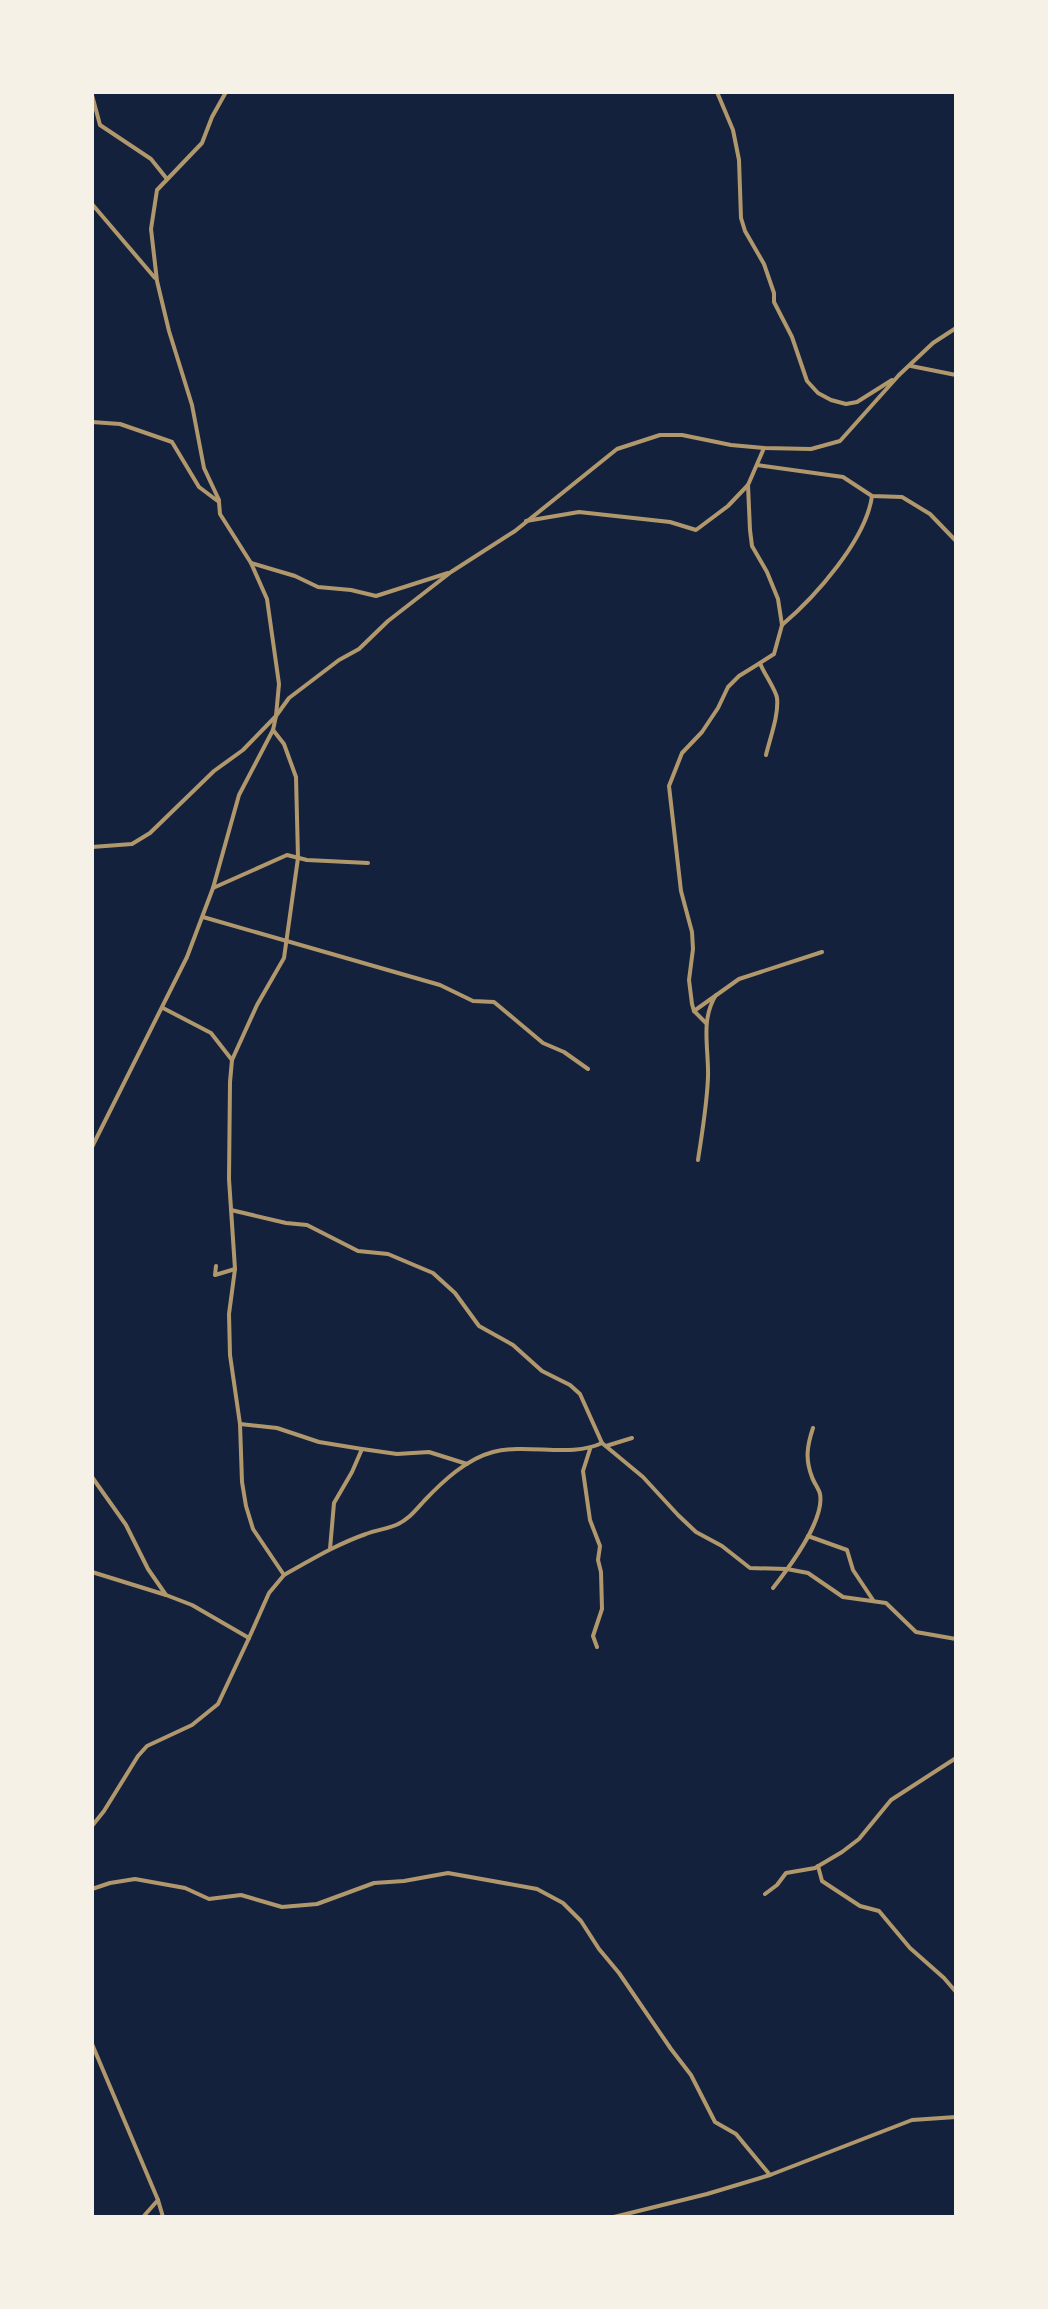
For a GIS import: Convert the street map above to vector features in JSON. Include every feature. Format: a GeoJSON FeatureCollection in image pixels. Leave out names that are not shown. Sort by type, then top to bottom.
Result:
{"type":"FeatureCollection","features":[{"type":"Feature","properties":{"kind":"street"},"geometry":{"type":"LineString","coordinates":[[157,190],[202,143],[226,92]]}},
{"type":"Feature","properties":{"kind":"street"},"geometry":{"type":"LineString","coordinates":[[717,92],[733,130],[739,160],[741,218],[745,231],[764,264],[774,302],[792,337],[807,381],[818,393],[846,404],[857,402],[899,375],[933,343],[956,328]]}},
{"type":"Feature","properties":{"kind":"street"},"geometry":{"type":"LineString","coordinates":[[92,95],[100,125],[151,159],[167,179],[157,190],[151,229],[157,281],[192,405],[204,468],[219,502],[220,514],[251,563],[267,599],[279,684],[273,730],[239,795],[203,917],[163,1008],[92,1147]]}},
{"type":"Feature","properties":{"kind":"street"},"geometry":{"type":"LineString","coordinates":[[92,204],[157,281]]}},
{"type":"Feature","properties":{"kind":"street"},"geometry":{"type":"LineString","coordinates":[[910,366],[956,375]]}},
{"type":"Feature","properties":{"kind":"street"},"geometry":{"type":"LineString","coordinates":[[92,847],[132,844],[150,833],[214,771],[243,750],[289,698],[339,660],[359,649],[388,621],[451,572],[486,551],[617,449],[660,435],[682,435],[731,445],[811,449],[840,441],[899,375]]}},
{"type":"Feature","properties":{"kind":"street"},"geometry":{"type":"LineString","coordinates":[[92,422],[120,424],[172,442],[199,487],[219,502]]}},
{"type":"Feature","properties":{"kind":"street"},"geometry":{"type":"LineString","coordinates":[[524,522],[579,512],[670,522],[696,530],[728,506],[748,485],[764,448]]}},
{"type":"Feature","properties":{"kind":"street"},"geometry":{"type":"LineString","coordinates":[[756,465],[843,477],[872,496],[902,497],[930,514],[956,541]]}},
{"type":"Feature","properties":{"kind":"street"},"geometry":{"type":"LineString","coordinates":[[706,1023],[694,1011],[689,980],[693,941],[681,891],[669,786],[682,753],[702,732],[728,687],[739,676],[774,654],[782,625],[778,599],[752,546],[748,485]]}},
{"type":"Feature","properties":{"kind":"street"},"geometry":{"type":"LineString","coordinates":[[782,625],[825,582],[870,512],[872,496]]}},
{"type":"Feature","properties":{"kind":"street"},"geometry":{"type":"LineString","coordinates":[[251,563],[295,576],[318,587],[376,596],[451,572]]}},
{"type":"Feature","properties":{"kind":"street"},"geometry":{"type":"LineString","coordinates":[[760,663],[777,695],[766,755]]}},
{"type":"Feature","properties":{"kind":"street"},"geometry":{"type":"LineString","coordinates":[[273,730],[284,744],[296,777],[298,858],[284,958],[257,1005],[232,1060],[229,1179],[235,1269],[229,1327],[246,1506],[253,1529],[284,1575]]}},
{"type":"Feature","properties":{"kind":"street"},"geometry":{"type":"LineString","coordinates":[[213,888],[287,855],[368,863]]}},
{"type":"Feature","properties":{"kind":"street"},"geometry":{"type":"LineString","coordinates":[[203,917],[440,985],[473,1001],[494,1002],[543,1043],[564,1052],[588,1069]]}},
{"type":"Feature","properties":{"kind":"street"},"geometry":{"type":"LineString","coordinates":[[694,1011],[739,979],[822,952]]}},
{"type":"Feature","properties":{"kind":"street"},"geometry":{"type":"LineString","coordinates":[[698,1160],[707,1086],[706,1023],[708,1007],[716,995]]}},
{"type":"Feature","properties":{"kind":"street"},"geometry":{"type":"LineString","coordinates":[[163,1008],[211,1033],[232,1060]]}},
{"type":"Feature","properties":{"kind":"street"},"geometry":{"type":"LineString","coordinates":[[231,1210],[307,1225],[358,1251],[388,1254],[433,1273],[455,1293],[479,1326],[513,1345],[542,1371],[570,1385],[580,1394],[604,1445],[643,1477],[696,1532],[722,1546],[750,1568],[808,1573],[843,1597],[886,1603],[916,1632],[956,1639]]}},
{"type":"Feature","properties":{"kind":"street"},"geometry":{"type":"LineString","coordinates":[[216,1266],[215,1275],[235,1269]]}},
{"type":"Feature","properties":{"kind":"street"},"geometry":{"type":"LineString","coordinates":[[240,1424],[277,1428],[319,1442],[362,1449],[397,1454],[429,1452],[467,1464]]}},
{"type":"Feature","properties":{"kind":"street"},"geometry":{"type":"LineString","coordinates":[[773,1588],[802,1550],[818,1513],[820,1495],[807,1459],[813,1428]]}},
{"type":"Feature","properties":{"kind":"street"},"geometry":{"type":"LineString","coordinates":[[92,1826],[147,1746],[192,1725],[218,1704],[269,1593],[284,1575],[330,1549],[368,1533],[395,1526],[410,1516],[443,1482],[467,1464],[491,1452],[519,1448],[590,1449],[632,1438]]}},
{"type":"Feature","properties":{"kind":"street"},"geometry":{"type":"LineString","coordinates":[[330,1549],[334,1503],[362,1449]]}},
{"type":"Feature","properties":{"kind":"street"},"geometry":{"type":"LineString","coordinates":[[590,1449],[583,1471],[590,1520],[600,1546],[598,1560],[602,1609],[593,1636],[597,1647]]}},
{"type":"Feature","properties":{"kind":"street"},"geometry":{"type":"LineString","coordinates":[[92,1477],[126,1525],[148,1569],[166,1595]]}},
{"type":"Feature","properties":{"kind":"street"},"geometry":{"type":"LineString","coordinates":[[808,1536],[847,1550],[853,1570],[875,1602]]}},
{"type":"Feature","properties":{"kind":"street"},"geometry":{"type":"LineString","coordinates":[[92,1572],[192,1605],[249,1638]]}},
{"type":"Feature","properties":{"kind":"street"},"geometry":{"type":"LineString","coordinates":[[765,1894],[786,1873],[818,1866],[859,1839],[891,1800],[956,1758]]}},
{"type":"Feature","properties":{"kind":"street"},"geometry":{"type":"LineString","coordinates":[[818,1866],[822,1881],[860,1906],[879,1911],[910,1948],[956,1992]]}},
{"type":"Feature","properties":{"kind":"street"},"geometry":{"type":"LineString","coordinates":[[92,1889],[135,1879],[185,1888],[209,1899],[241,1895],[282,1907],[317,1904],[374,1883],[448,1873],[537,1889],[563,1903],[581,1921],[691,2075],[715,2122],[736,2134],[770,2175]]}},
{"type":"Feature","properties":{"kind":"street"},"geometry":{"type":"LineString","coordinates":[[92,2044],[163,2217]]}},
{"type":"Feature","properties":{"kind":"street"},"geometry":{"type":"LineString","coordinates":[[614,2217],[770,2175],[912,2120],[956,2117]]}},
{"type":"Feature","properties":{"kind":"street"},"geometry":{"type":"LineString","coordinates":[[143,2217],[158,2200]]}}]}
